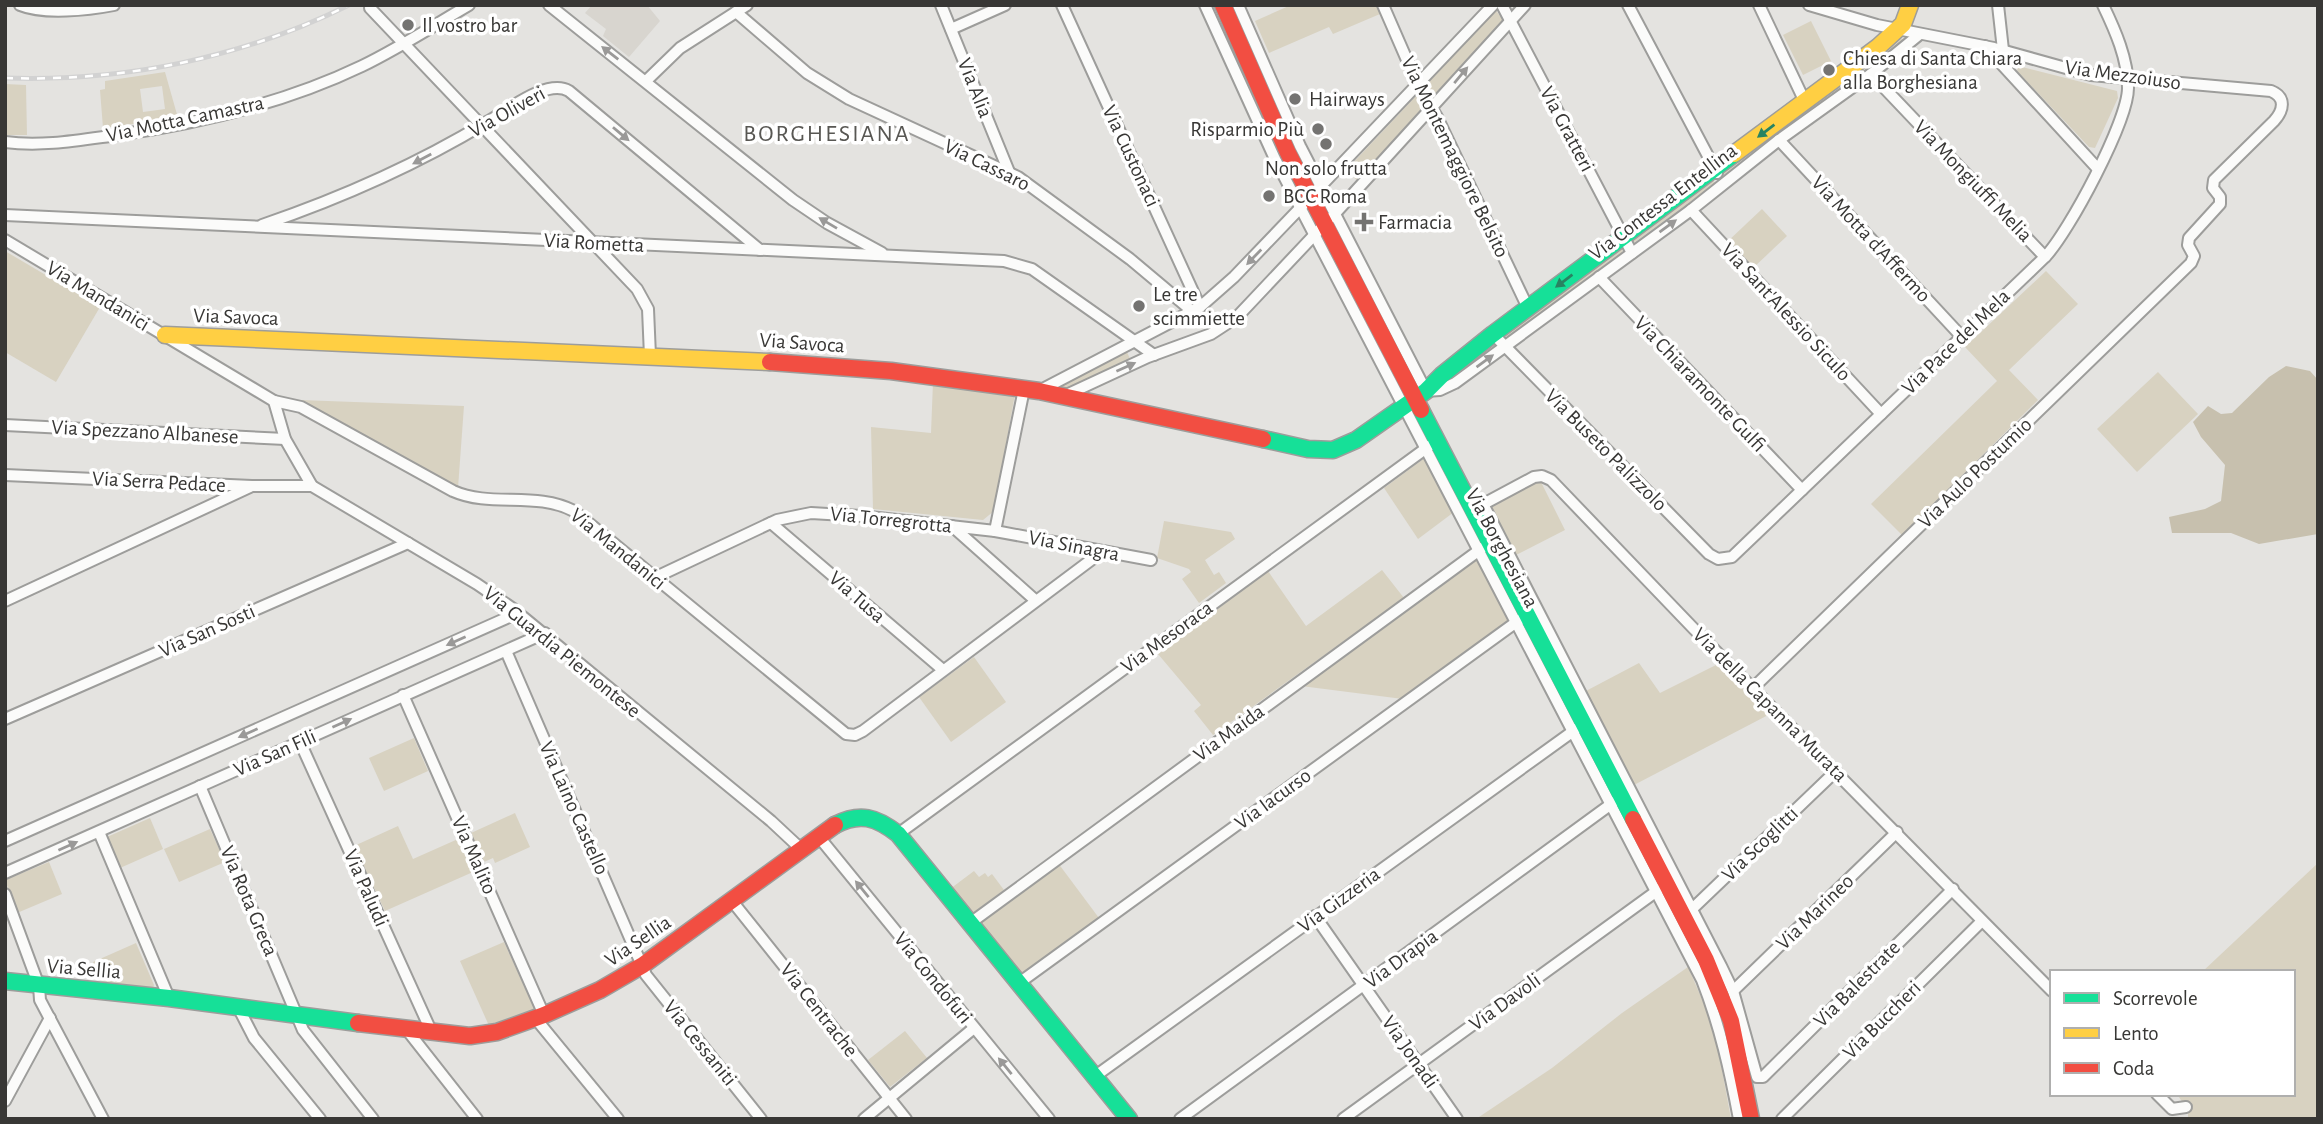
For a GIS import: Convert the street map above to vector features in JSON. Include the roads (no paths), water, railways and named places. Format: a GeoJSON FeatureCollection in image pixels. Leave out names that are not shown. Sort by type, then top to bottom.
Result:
{"type":"FeatureCollection","features":[{"type":"Feature","properties":{"kind":"street"},"geometry":{"type":"LineString","coordinates":[[20,5],[32,9],[67,10],[114,5]]}},
{"type":"Feature","properties":{"kind":"street","name":"Via Motta Camastra"},"geometry":{"type":"LineString","coordinates":[[5,142],[43,143],[96,138],[223,115],[316,85],[403,45],[468,5]]}},
{"type":"Feature","properties":{"kind":"street"},"geometry":{"type":"LineString","coordinates":[[550,5],[799,205],[888,256]]}},
{"type":"Feature","properties":{"kind":"street"},"geometry":{"type":"LineString","coordinates":[[646,80],[680,48],[747,5]]}},
{"type":"Feature","properties":{"kind":"street","name":"Via Alia"},"geometry":{"type":"LineString","coordinates":[[941,5],[1009,172]]}},
{"type":"Feature","properties":{"kind":"street"},"geometry":{"type":"LineString","coordinates":[[951,29],[1005,5]]}},
{"type":"Feature","properties":{"kind":"street","name":"Via Custonaci"},"geometry":{"type":"LineString","coordinates":[[1062,5],[1196,309]]}},
{"type":"Feature","properties":{"kind":"street","name":"Via Borghesiana"},"geometry":{"type":"LineString","coordinates":[[1205,5],[1258,123],[1311,197]]}},
{"type":"Feature","properties":{"kind":"street","name":"Via Borghesiana"},"geometry":{"type":"LineString","coordinates":[[1223,5],[1277,131],[1415,398],[1432,444],[1731,1020],[1751,1119]]}},
{"type":"Feature","properties":{"kind":"street","name":"Via Borghesiana"},"geometry":{"type":"LineString","coordinates":[[1238,5],[1277,97],[1311,197]]}},
{"type":"Feature","properties":{"kind":"street","name":"Via Montemaggiore Belsito"},"geometry":{"type":"LineString","coordinates":[[1383,5],[1417,83],[1433,108],[1528,308]]}},
{"type":"Feature","properties":{"kind":"street"},"geometry":{"type":"LineString","coordinates":[[995,531],[1031,390],[1196,309],[1234,277],[1493,5]]}},
{"type":"Feature","properties":{"kind":"street","name":"Via Gratteri"},"geometry":{"type":"LineString","coordinates":[[1502,5],[1632,253]]}},
{"type":"Feature","properties":{"kind":"street"},"geometry":{"type":"LineString","coordinates":[[1064,396],[1154,355],[1205,337],[1227,326],[1326,224],[1525,5]]}},
{"type":"Feature","properties":{"kind":"street"},"geometry":{"type":"LineString","coordinates":[[1628,5],[1723,185]]}},
{"type":"Feature","properties":{"kind":"street"},"geometry":{"type":"LineString","coordinates":[[1759,5],[1805,102]]}},
{"type":"Feature","properties":{"kind":"street","name":"Via Mezzoiuso"},"geometry":{"type":"LineString","coordinates":[[1809,5],[1898,30],[2003,50],[2069,70],[2127,79],[2268,90],[2276,93],[2282,104],[2277,119],[2214,180],[2213,188],[2220,197],[2220,204],[2189,238],[2188,245],[2194,256]]}},
{"type":"Feature","properties":{"kind":"street"},"geometry":{"type":"LineString","coordinates":[[1898,30],[1907,17],[1910,5]]}},
{"type":"Feature","properties":{"kind":"street"},"geometry":{"type":"LineString","coordinates":[[1998,5],[2003,50]]}},
{"type":"Feature","properties":{"kind":"street"},"geometry":{"type":"LineString","coordinates":[[2103,5],[2116,35],[2127,79]]}},
{"type":"Feature","properties":{"kind":"street"},"geometry":{"type":"LineString","coordinates":[[370,8],[634,285],[645,301],[649,314],[650,356]]}},
{"type":"Feature","properties":{"kind":"street","name":"Via Cassaro"},"geometry":{"type":"LineString","coordinates":[[736,12],[807,72],[849,99],[1009,172],[1055,202],[1196,309]]}},
{"type":"Feature","properties":{"kind":"street","name":"Via Contessa Entellina"},"geometry":{"type":"LineString","coordinates":[[1415,398],[1493,334],[1898,30]]}},
{"type":"Feature","properties":{"kind":"street","name":"Via Contessa Entellina"},"geometry":{"type":"LineString","coordinates":[[1415,398],[1451,385],[1691,210],[1920,34]]}},
{"type":"Feature","properties":{"kind":"street"},"geometry":{"type":"LineString","coordinates":[[1985,46],[2098,169]]}},
{"type":"Feature","properties":{"kind":"street","name":"Via Mongiuffi Melia"},"geometry":{"type":"LineString","coordinates":[[1871,74],[2045,257]]}},
{"type":"Feature","properties":{"kind":"street","name":"Via Pace del Mela"},"geometry":{"type":"LineString","coordinates":[[1722,560],[1736,554],[2045,257],[2062,235],[2098,169],[2124,109],[2127,79]]}},
{"type":"Feature","properties":{"kind":"street","name":"Via Oliveri"},"geometry":{"type":"LineString","coordinates":[[256,227],[382,179],[542,91],[556,87],[563,88],[760,250]]}},
{"type":"Feature","properties":{"kind":"street","name":"Via Motta d'Affermo"},"geometry":{"type":"LineString","coordinates":[[1779,140],[1962,337]]}},
{"type":"Feature","properties":{"kind":"street","name":"Via Sant'Alessio Siculo"},"geometry":{"type":"LineString","coordinates":[[1691,210],[1881,414]]}},
{"type":"Feature","properties":{"kind":"street","name":"Via Rometta"},"geometry":{"type":"LineString","coordinates":[[5,215],[998,261],[1024,265],[1154,355]]}},
{"type":"Feature","properties":{"kind":"street","name":"Via Mandanici"},"geometry":{"type":"LineString","coordinates":[[5,240],[274,401],[301,408],[460,494],[545,502],[567,508],[582,517],[846,734],[855,735],[863,731],[1103,551]]}},
{"type":"Feature","properties":{"kind":"street","name":"Via Aulo Postumio"},"geometry":{"type":"LineString","coordinates":[[1754,688],[2182,272],[2193,261],[2194,256]]}},
{"type":"Feature","properties":{"kind":"street","name":"Via Chiaramonte Gulfi"},"geometry":{"type":"LineString","coordinates":[[1599,277],[1802,490]]}},
{"type":"Feature","properties":{"kind":"street","name":"Via Buseto Palizzolo"},"geometry":{"type":"LineString","coordinates":[[1493,334],[1710,556],[1722,560]]}},
{"type":"Feature","properties":{"kind":"street","name":"Via Savoca"},"geometry":{"type":"LineString","coordinates":[[164,335],[650,356],[858,368],[1031,390],[1322,450],[1337,449],[1351,443],[1415,398]]}},
{"type":"Feature","properties":{"kind":"street","name":"Via Guardia Piemontese"},"geometry":{"type":"LineString","coordinates":[[274,401],[285,439],[312,486],[477,584],[518,613],[801,849]]}},
{"type":"Feature","properties":{"kind":"street","name":"Via Spezzano Albanese"},"geometry":{"type":"LineString","coordinates":[[5,425],[285,439]]}},
{"type":"Feature","properties":{"kind":"street","name":"Via Borghesiana"},"geometry":{"type":"LineString","coordinates":[[1432,444],[1478,507],[1688,913],[1733,991],[1754,1072],[1759,1078]]}},
{"type":"Feature","properties":{"kind":"street","name":"Via Mesoraca"},"geometry":{"type":"LineString","coordinates":[[898,834],[1432,444]]}},
{"type":"Feature","properties":{"kind":"street","name":"Via Serra Pedace"},"geometry":{"type":"LineString","coordinates":[[5,475],[252,486],[312,486]]}},
{"type":"Feature","properties":{"kind":"street","name":"Via della Capanna Murata"},"geometry":{"type":"LineString","coordinates":[[1478,507],[1534,477],[1549,478],[2050,989]]}},
{"type":"Feature","properties":{"kind":"street"},"geometry":{"type":"LineString","coordinates":[[5,601],[252,486]]}},
{"type":"Feature","properties":{"kind":"street","name":"Via Borghesiana"},"geometry":{"type":"LineString","coordinates":[[1478,507],[1485,546]]}},
{"type":"Feature","properties":{"kind":"street","name":"Via Torregrotta"},"geometry":{"type":"LineString","coordinates":[[654,578],[771,523],[794,515],[818,513],[995,531]]}},
{"type":"Feature","properties":{"kind":"street","name":"Via Tusa"},"geometry":{"type":"LineString","coordinates":[[771,523],[943,670]]}},
{"type":"Feature","properties":{"kind":"street"},"geometry":{"type":"LineString","coordinates":[[952,526],[1035,600]]}},
{"type":"Feature","properties":{"kind":"street","name":"Via Sinagra"},"geometry":{"type":"LineString","coordinates":[[995,531],[1152,560]]}},
{"type":"Feature","properties":{"kind":"street","name":"Via San Sosti"},"geometry":{"type":"LineString","coordinates":[[5,719],[408,543]]}},
{"type":"Feature","properties":{"kind":"street","name":"Via Maida"},"geometry":{"type":"LineString","coordinates":[[969,924],[1485,546]]}},
{"type":"Feature","properties":{"kind":"street","name":"Via San Fili"},"geometry":{"type":"LineString","coordinates":[[5,841],[518,613]]}},
{"type":"Feature","properties":{"kind":"street","name":"Via Iacurso"},"geometry":{"type":"LineString","coordinates":[[1019,983],[1522,618]]}},
{"type":"Feature","properties":{"kind":"street","name":"Via San Fili"},"geometry":{"type":"LineString","coordinates":[[5,873],[545,634]]}},
{"type":"Feature","properties":{"kind":"street","name":"Via Laino Castello"},"geometry":{"type":"LineString","coordinates":[[506,651],[643,965]]}},
{"type":"Feature","properties":{"kind":"street","name":"Via Malito"},"geometry":{"type":"LineString","coordinates":[[403,695],[540,1017],[618,1119]]}},
{"type":"Feature","properties":{"kind":"street","name":"Via Gizzeria"},"geometry":{"type":"LineString","coordinates":[[1094,1077],[1579,728]]}},
{"type":"Feature","properties":{"kind":"street","name":"Via Paludi"},"geometry":{"type":"LineString","coordinates":[[300,742],[432,1033]]}},
{"type":"Feature","properties":{"kind":"street","name":"Via Scoglitti"},"geometry":{"type":"LineString","coordinates":[[1688,913],[1836,771]]}},
{"type":"Feature","properties":{"kind":"street","name":"Via Rota Greca"},"geometry":{"type":"LineString","coordinates":[[200,786],[308,1037],[373,1119]]}},
{"type":"Feature","properties":{"kind":"street","name":"Via Drapia"},"geometry":{"type":"LineString","coordinates":[[1180,1119],[1616,801]]}},
{"type":"Feature","properties":{"kind":"street","name":"Via Sellia"},"geometry":{"type":"LineString","coordinates":[[5,981],[169,998],[432,1033],[481,1035],[540,1017],[600,990],[643,965],[819,837],[845,820],[863,816],[878,819],[898,834],[1129,1119]]}},
{"type":"Feature","properties":{"kind":"street"},"geometry":{"type":"LineString","coordinates":[[99,832],[169,998]]}},
{"type":"Feature","properties":{"kind":"street","name":"Via Marineo"},"geometry":{"type":"LineString","coordinates":[[1733,991],[1897,832]]}},
{"type":"Feature","properties":{"kind":"street","name":"Via Condofuri"},"geometry":{"type":"LineString","coordinates":[[819,837],[1049,1119]]}},
{"type":"Feature","properties":{"kind":"street","name":"Via Borghesiana"},"geometry":{"type":"LineString","coordinates":[[1662,888],[1688,913],[1725,1045],[1739,1119]]}},
{"type":"Feature","properties":{"kind":"street","name":"Via Davoli"},"geometry":{"type":"LineString","coordinates":[[1343,1119],[1662,888]]}},
{"type":"Feature","properties":{"kind":"street","name":"Via Balestrate"},"geometry":{"type":"LineString","coordinates":[[1759,1078],[1953,889]]}},
{"type":"Feature","properties":{"kind":"street"},"geometry":{"type":"LineString","coordinates":[[5,894],[39,986],[40,1000],[103,1119]]}},
{"type":"Feature","properties":{"kind":"street","name":"Via Centrache"},"geometry":{"type":"LineString","coordinates":[[732,901],[906,1119]]}},
{"type":"Feature","properties":{"kind":"street","name":"Via Jonadi"},"geometry":{"type":"LineString","coordinates":[[1315,916],[1457,1119]]}},
{"type":"Feature","properties":{"kind":"street","name":"Via Buccheri"},"geometry":{"type":"LineString","coordinates":[[1782,1119],[1982,922]]}},
{"type":"Feature","properties":{"kind":"street","name":"Via Cessaniti"},"geometry":{"type":"LineString","coordinates":[[643,965],[646,975],[761,1119]]}},
{"type":"Feature","properties":{"kind":"street"},"geometry":{"type":"LineString","coordinates":[[238,1007],[254,1038],[320,1119]]}},
{"type":"Feature","properties":{"kind":"street"},"geometry":{"type":"LineString","coordinates":[[5,1101],[50,1017]]}},
{"type":"Feature","properties":{"kind":"street"},"geometry":{"type":"LineString","coordinates":[[864,1119],[974,1028]]}},
{"type":"Feature","properties":{"kind":"street"},"geometry":{"type":"LineString","coordinates":[[407,1030],[477,1119]]}},
{"type":"Feature","properties":{"kind":"street"},"geometry":{"type":"LineString","coordinates":[[2159,1096],[2172,1109],[2186,1107]]}},
{"type":"Feature","properties":{"kind":"railway"},"geometry":{"type":"LineString","coordinates":[[5,78],[94,76],[182,63],[267,39],[349,5]]}},
{"type":"Feature","properties":{"kind":"place","name":"Il vostro bar"},"geometry":{"type":"Point","coordinates":[408,25]}},
{"type":"Feature","properties":{"kind":"place","name":"Chiesa di Santa Chiara alla Borghesiana"},"geometry":{"type":"Point","coordinates":[1829,70]}},
{"type":"Feature","properties":{"kind":"place","name":"Hairways"},"geometry":{"type":"Point","coordinates":[1295,99]}},
{"type":"Feature","properties":{"kind":"place","name":"Risparmio Più"},"geometry":{"type":"Point","coordinates":[1318,129]}},
{"type":"Feature","properties":{"kind":"place","name":"Non solo frutta"},"geometry":{"type":"Point","coordinates":[1326,144]}},
{"type":"Feature","properties":{"kind":"place","name":"BCC Roma"},"geometry":{"type":"Point","coordinates":[1269,196]}},
{"type":"Feature","properties":{"kind":"place","name":"Farmacia"},"geometry":{"type":"Point","coordinates":[1364,222]}},
{"type":"Feature","properties":{"kind":"place","name":"Le tre scimmiette"},"geometry":{"type":"Point","coordinates":[1139,306]}},
{"type":"Feature","properties":{"kind":"district","name":"BORGHESIANA"},"geometry":{"type":"Point","coordinates":[827,134]}}]}
